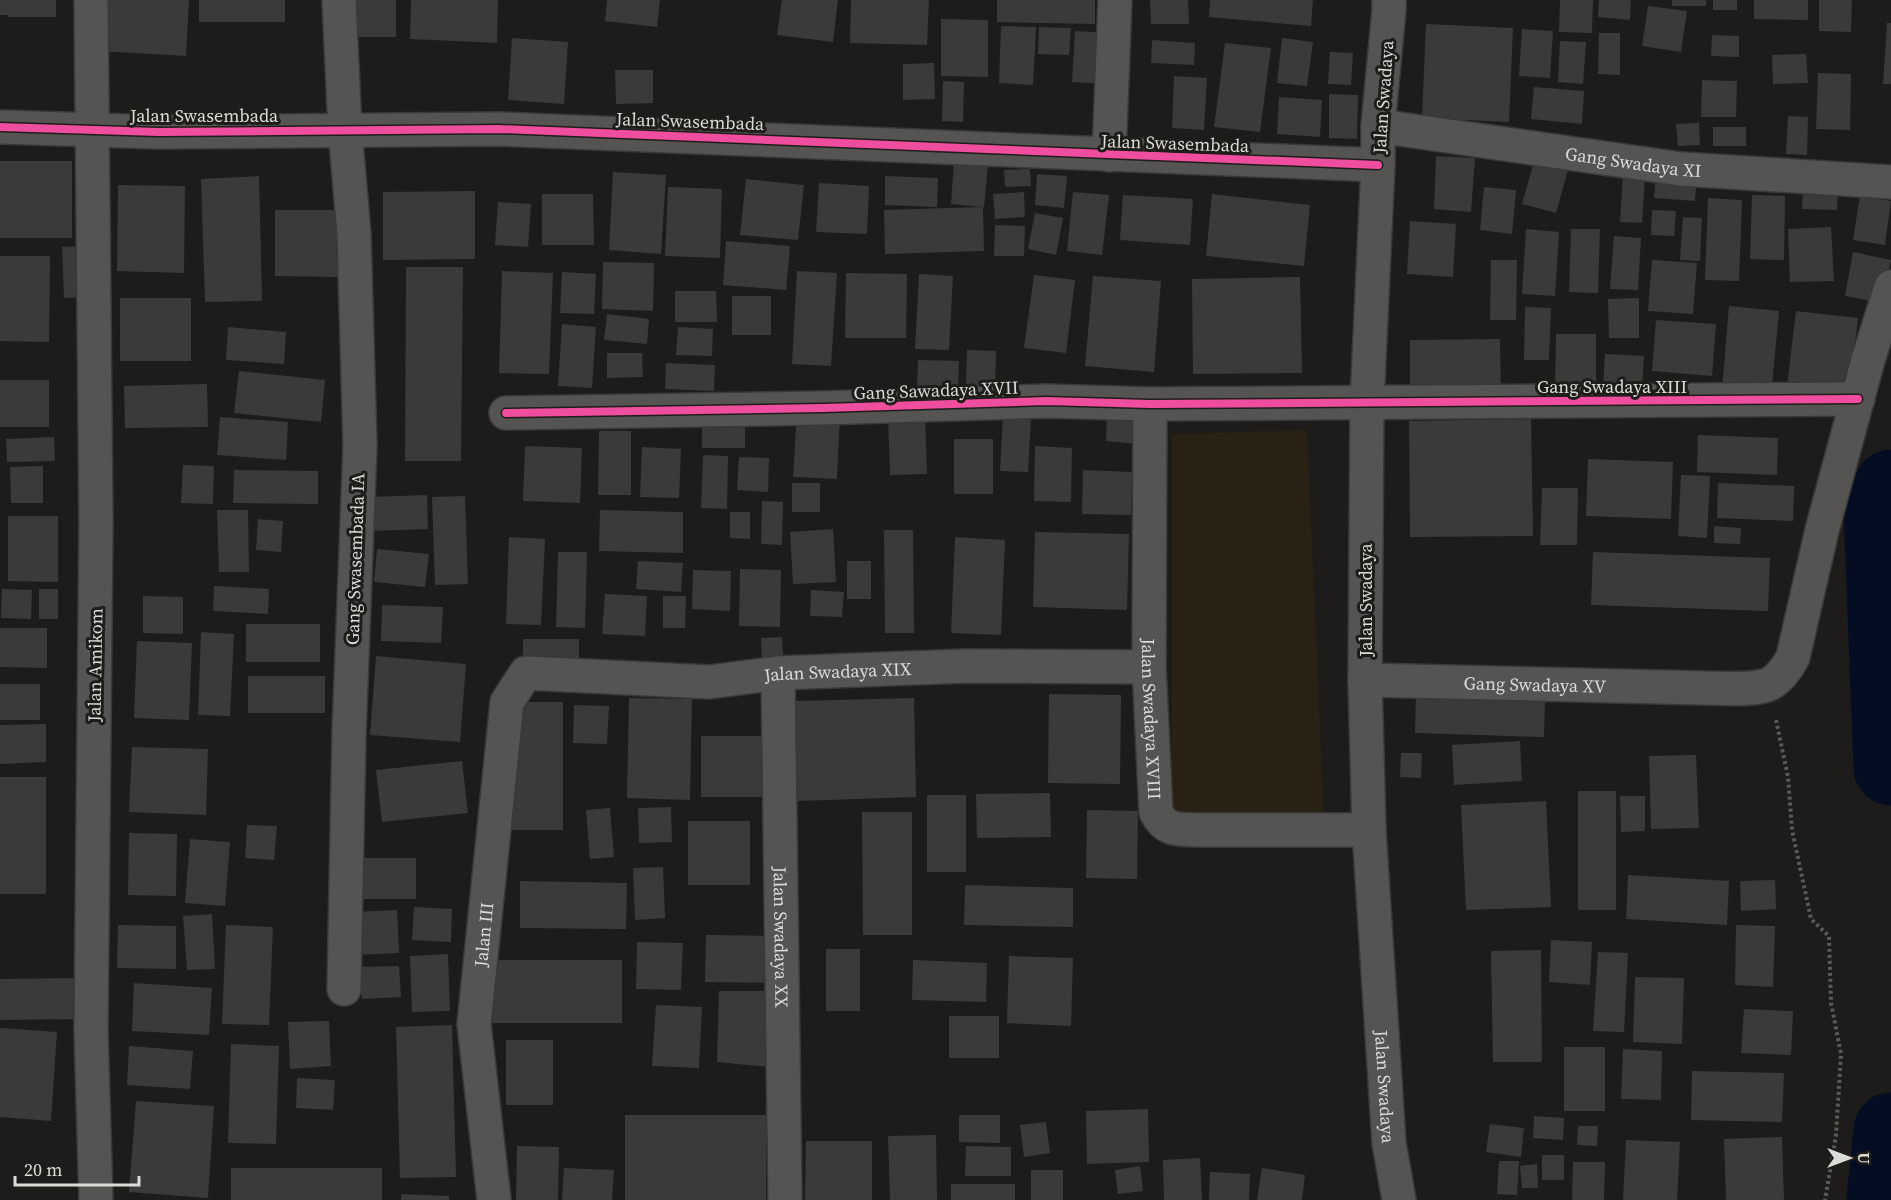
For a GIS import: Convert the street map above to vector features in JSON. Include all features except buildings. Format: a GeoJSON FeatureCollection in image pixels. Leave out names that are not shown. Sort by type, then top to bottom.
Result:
{"type":"FeatureCollection","features":[{"type":"Feature","properties":{"kind":"street","name":"Jalan Amikom"},"geometry":{"type":"LineString","coordinates":[[91,0],[96,524],[91,1031],[96,1200]]}},
{"type":"Feature","properties":{"kind":"street","name":"Gang Swasembada IA"},"geometry":{"type":"LineString","coordinates":[[339,0],[345,130],[354,234],[360,446],[349,733],[344,989]]}},
{"type":"Feature","properties":{"kind":"street"},"geometry":{"type":"LineString","coordinates":[[1109,155],[1115,0]]}},
{"type":"Feature","properties":{"kind":"street","name":"Jalan Swadaya"},"geometry":{"type":"LineString","coordinates":[[1389,0],[1378,126],[1367,402],[1365,680],[1369,830],[1389,1143],[1399,1200]]}},
{"type":"Feature","properties":{"kind":"street","name":"Gang Swadaya XI"},"geometry":{"type":"LineString","coordinates":[[1378,126],[1681,169],[1891,182]]}},
{"type":"Feature","properties":{"kind":"street","name":"Jalan Swasembada"},"geometry":{"type":"LineString","coordinates":[[0,127],[159,132],[510,129],[1378,165]]}},
{"type":"Feature","properties":{"kind":"street"},"geometry":{"type":"LineString","coordinates":[[1768,684],[1785,670],[1793,657],[1822,530],[1891,286]]}},
{"type":"Feature","properties":{"kind":"street","name":"Gang Swadaya XIII"},"geometry":{"type":"LineString","coordinates":[[1367,402],[1858,399]]}},
{"type":"Feature","properties":{"kind":"street","name":"Gang Sawadaya XVII"},"geometry":{"type":"LineString","coordinates":[[506,412],[823,408],[1046,401],[1150,404],[1367,402]]}},
{"type":"Feature","properties":{"kind":"street","name":"Jalan Swadaya XVIII"},"geometry":{"type":"LineString","coordinates":[[1150,404],[1149,667],[1156,812],[1165,826],[1199,830],[1369,830]]}},
{"type":"Feature","properties":{"kind":"street","name":"Jalan Swadaya XIX"},"geometry":{"type":"LineString","coordinates":[[526,674],[709,682],[778,674],[965,666],[1149,667]]}},
{"type":"Feature","properties":{"kind":"street","name":"Jalan III"},"geometry":{"type":"LineString","coordinates":[[494,1200],[474,1024],[507,702],[526,674]]}},
{"type":"Feature","properties":{"kind":"street","name":"Jalan Swadaya XX"},"geometry":{"type":"LineString","coordinates":[[778,674],[785,1200]]}},
{"type":"Feature","properties":{"kind":"street","name":"Gang Swadaya XV"},"geometry":{"type":"LineString","coordinates":[[1365,680],[1703,688],[1768,684]]}},
{"type":"Feature","properties":{"kind":"path"},"geometry":{"type":"LineString","coordinates":[[1768,684],[1788,777],[1792,830],[1811,919],[1829,936],[1831,1003],[1841,1054],[1836,1135],[1825,1200]]}},
{"type":"Feature","properties":{"kind":"shaded area"},"geometry":{"type":"Polygon","coordinates":[[[1307,430],[1324,823],[1172,839],[1172,434],[1307,430]]]}},
{"type":"Feature","properties":{"kind":"waterway"},"geometry":{"type":"LineString","coordinates":[[1891,487],[1881,508],[1891,768]]}},
{"type":"Feature","properties":{"kind":"waterway"},"geometry":{"type":"LineString","coordinates":[[1884,1200],[1891,1130]]}},
{"type":"Feature","properties":{"kind":"cycle path"},"geometry":{"type":"LineString","coordinates":[[0,127],[158,132],[499,129],[1378,165]]}},
{"type":"Feature","properties":{"kind":"cycle path"},"geometry":{"type":"LineString","coordinates":[[506,413],[823,408],[1046,401],[1150,404],[1858,399]]}}]}
